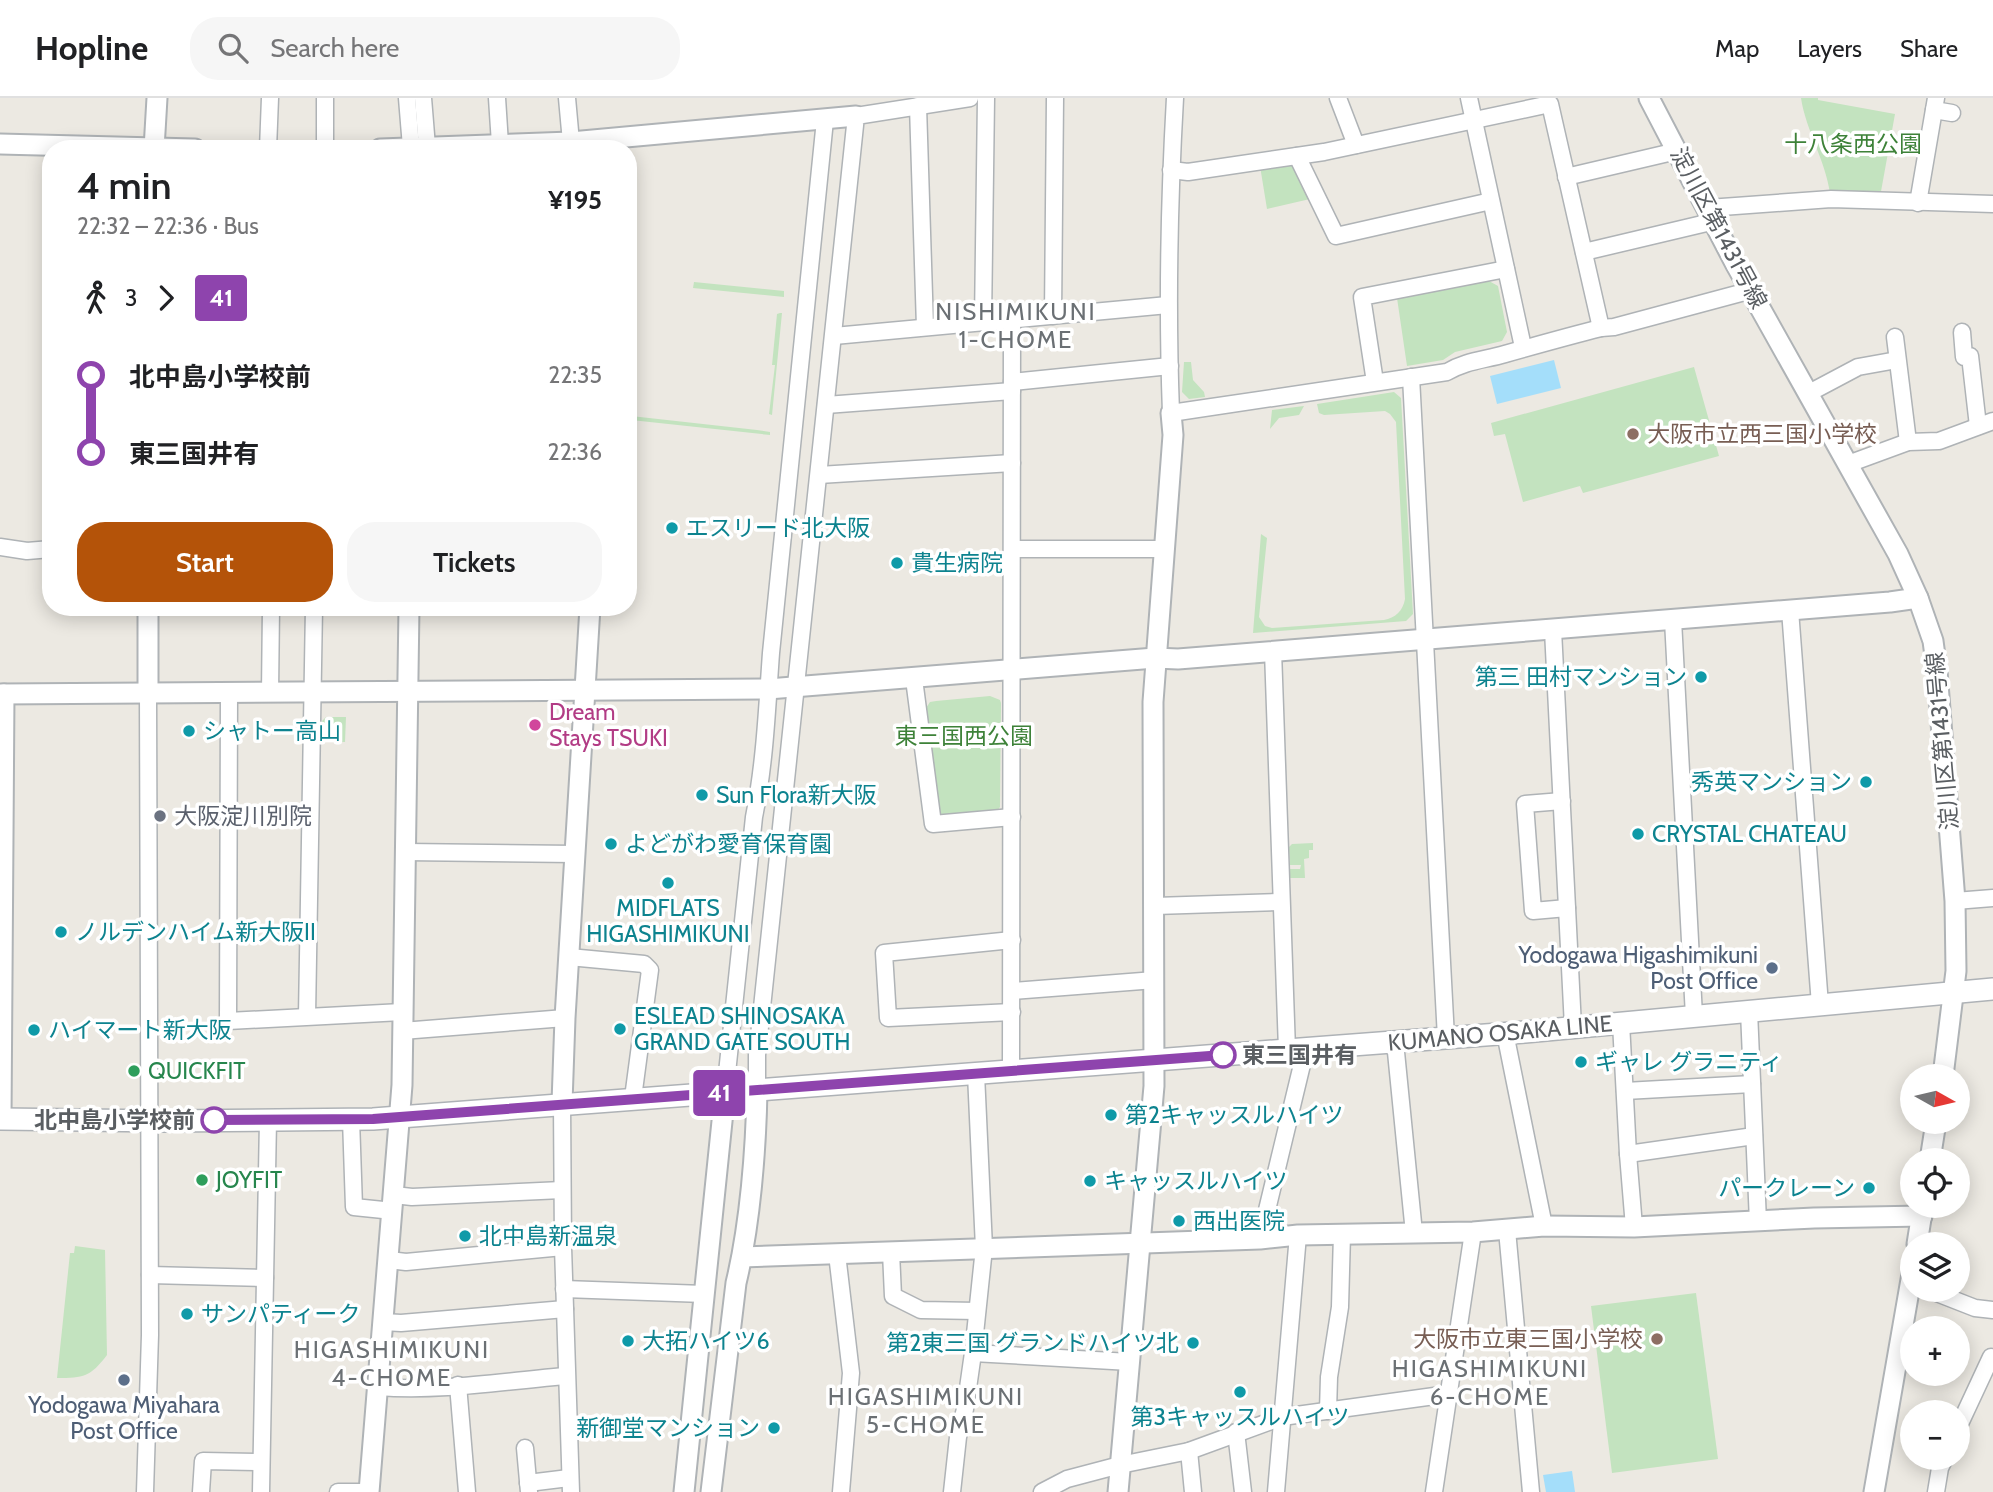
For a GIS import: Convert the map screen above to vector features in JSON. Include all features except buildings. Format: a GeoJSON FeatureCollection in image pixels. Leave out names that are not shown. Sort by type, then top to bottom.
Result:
{"type":"FeatureCollection","features":[{"type":"Feature","properties":{"kind":"main road","name":"KUMANO OSAKA LINE"},"geometry":{"type":"LineString","coordinates":[[0,1119],[150,1121],[400,1116],[1446,1038],[1993,989]]}},
{"type":"Feature","properties":{"kind":"street"},"geometry":{"type":"LineString","coordinates":[[154,140],[157,98]]}},
{"type":"Feature","properties":{"kind":"street"},"geometry":{"type":"LineString","coordinates":[[268,140],[270,98]]}},
{"type":"Feature","properties":{"kind":"street"},"geometry":{"type":"LineString","coordinates":[[325,98],[325,140]]}},
{"type":"Feature","properties":{"kind":"street"},"geometry":{"type":"LineString","coordinates":[[407,98],[416,140]]}},
{"type":"Feature","properties":{"kind":"street"},"geometry":{"type":"LineString","coordinates":[[419,140],[423,98]]}},
{"type":"Feature","properties":{"kind":"street"},"geometry":{"type":"LineString","coordinates":[[497,98],[500,140]]}},
{"type":"Feature","properties":{"kind":"street"},"geometry":{"type":"LineString","coordinates":[[567,98],[571,140]]}},
{"type":"Feature","properties":{"kind":"street"},"geometry":{"type":"LineString","coordinates":[[637,141],[825,120],[970,98]]}},
{"type":"Feature","properties":{"kind":"street"},"geometry":{"type":"LineString","coordinates":[[984,322],[986,98]]}},
{"type":"Feature","properties":{"kind":"street"},"geometry":{"type":"LineString","coordinates":[[1053,316],[1055,98]]}},
{"type":"Feature","properties":{"kind":"street"},"geometry":{"type":"LineString","coordinates":[[1118,1492],[1155,1060],[1153,702],[1172,435],[1168,304],[1175,98]]}},
{"type":"Feature","properties":{"kind":"street"},"geometry":{"type":"LineString","coordinates":[[1338,98],[1356,145]]}},
{"type":"Feature","properties":{"kind":"street"},"geometry":{"type":"LineString","coordinates":[[1469,98],[1523,347]]}},
{"type":"Feature","properties":{"kind":"street","name":"淀川区第1431号線"},"geometry":{"type":"LineString","coordinates":[[1649,98],[1736,265],[1898,554],[1918,598],[1933,641],[1955,901],[1955,992],[1945,1064]]}},
{"type":"Feature","properties":{"kind":"street"},"geometry":{"type":"LineString","coordinates":[[1171,170],[1188,172],[1297,156],[1550,104],[1601,328]]}},
{"type":"Feature","properties":{"kind":"street"},"geometry":{"type":"LineString","coordinates":[[1918,203],[1935,104],[1952,113]]}},
{"type":"Feature","properties":{"kind":"street"},"geometry":{"type":"LineString","coordinates":[[918,106],[925,327]]}},
{"type":"Feature","properties":{"kind":"street"},"geometry":{"type":"LineString","coordinates":[[711,1492],[736,1283],[742,1258],[756,1127],[757,1055],[856,116]]}},
{"type":"Feature","properties":{"kind":"street"},"geometry":{"type":"LineString","coordinates":[[684,1492],[724,1092],[754,817],[762,769],[825,120]]}},
{"type":"Feature","properties":{"kind":"street"},"geometry":{"type":"LineString","coordinates":[[0,144],[42,145]]}},
{"type":"Feature","properties":{"kind":"street"},"geometry":{"type":"LineString","coordinates":[[1566,177],[1677,151]]}},
{"type":"Feature","properties":{"kind":"street"},"geometry":{"type":"LineString","coordinates":[[1297,156],[1336,236],[1491,201]]}},
{"type":"Feature","properties":{"kind":"street"},"geometry":{"type":"LineString","coordinates":[[1584,252],[1711,215],[1831,199],[1993,204]]}},
{"type":"Feature","properties":{"kind":"street"},"geometry":{"type":"LineString","coordinates":[[1375,382],[1362,297],[1506,270]]}},
{"type":"Feature","properties":{"kind":"street"},"geometry":{"type":"LineString","coordinates":[[1171,413],[1447,372],[1459,365],[1523,347],[1614,327],[1752,290]]}},
{"type":"Feature","properties":{"kind":"street"},"geometry":{"type":"LineString","coordinates":[[834,336],[1168,304]]}},
{"type":"Feature","properties":{"kind":"street"},"geometry":{"type":"LineString","coordinates":[[1011,1071],[1012,319]]}},
{"type":"Feature","properties":{"kind":"street"},"geometry":{"type":"LineString","coordinates":[[1848,464],[1908,442],[1939,441],[1985,424],[1970,356],[1964,356],[1962,332]]}},
{"type":"Feature","properties":{"kind":"street"},"geometry":{"type":"LineString","coordinates":[[1895,337],[1908,442]]}},
{"type":"Feature","properties":{"kind":"street"},"geometry":{"type":"LineString","coordinates":[[1808,393],[1858,367],[1897,360]]}},
{"type":"Feature","properties":{"kind":"street"},"geometry":{"type":"LineString","coordinates":[[826,405],[1170,366]]}},
{"type":"Feature","properties":{"kind":"street"},"geometry":{"type":"LineString","coordinates":[[1411,377],[1446,1038]]}},
{"type":"Feature","properties":{"kind":"street"},"geometry":{"type":"LineString","coordinates":[[819,475],[1012,463]]}},
{"type":"Feature","properties":{"kind":"street"},"geometry":{"type":"LineString","coordinates":[[0,547],[27,551],[42,550]]}},
{"type":"Feature","properties":{"kind":"street"},"geometry":{"type":"LineString","coordinates":[[1013,550],[1163,549]]}},
{"type":"Feature","properties":{"kind":"street"},"geometry":{"type":"LineString","coordinates":[[0,1119],[2,694],[585,692],[795,688],[1155,658],[1178,659],[1553,630],[1918,598]]}},
{"type":"Feature","properties":{"kind":"street"},"geometry":{"type":"LineString","coordinates":[[1790,610],[1820,1005]]}},
{"type":"Feature","properties":{"kind":"street"},"geometry":{"type":"LineString","coordinates":[[145,1492],[150,1275],[148,616]]}},
{"type":"Feature","properties":{"kind":"street"},"geometry":{"type":"LineString","coordinates":[[270,693],[271,616]]}},
{"type":"Feature","properties":{"kind":"street"},"geometry":{"type":"LineString","coordinates":[[307,1016],[314,616]]}},
{"type":"Feature","properties":{"kind":"street"},"geometry":{"type":"LineString","coordinates":[[369,1492],[400,1116],[409,616]]}},
{"type":"Feature","properties":{"kind":"street"},"geometry":{"type":"LineString","coordinates":[[525,1448],[528,1488],[570,1485],[562,1103],[589,616]]}},
{"type":"Feature","properties":{"kind":"street"},"geometry":{"type":"LineString","coordinates":[[1673,620],[1694,1016]]}},
{"type":"Feature","properties":{"kind":"street"},"geometry":{"type":"LineString","coordinates":[[1553,630],[1573,1027]]}},
{"type":"Feature","properties":{"kind":"street"},"geometry":{"type":"LineString","coordinates":[[1260,1239],[1296,1049],[1281,902],[1273,651]]}},
{"type":"Feature","properties":{"kind":"street"},"geometry":{"type":"LineString","coordinates":[[914,679],[933,824],[1012,817]]}},
{"type":"Feature","properties":{"kind":"street"},"geometry":{"type":"LineString","coordinates":[[229,694],[228,1021],[307,1016],[402,1021],[565,1018]]}},
{"type":"Feature","properties":{"kind":"street"},"geometry":{"type":"LineString","coordinates":[[1562,801],[1525,804],[1534,911],[1567,908]]}},
{"type":"Feature","properties":{"kind":"street"},"geometry":{"type":"LineString","coordinates":[[405,852],[575,854]]}},
{"type":"Feature","properties":{"kind":"street"},"geometry":{"type":"LineString","coordinates":[[1955,901],[1993,898]]}},
{"type":"Feature","properties":{"kind":"street"},"geometry":{"type":"LineString","coordinates":[[1155,906],[1281,902]]}},
{"type":"Feature","properties":{"kind":"street"},"geometry":{"type":"LineString","coordinates":[[1012,940],[884,953],[888,1018],[1012,1012]]}},
{"type":"Feature","properties":{"kind":"street"},"geometry":{"type":"LineString","coordinates":[[569,957],[644,964],[650,970],[633,1098]]}},
{"type":"Feature","properties":{"kind":"street"},"geometry":{"type":"LineString","coordinates":[[1012,991],[1155,980]]}},
{"type":"Feature","properties":{"kind":"street"},"geometry":{"type":"LineString","coordinates":[[1749,1011],[1758,1222]]}},
{"type":"Feature","properties":{"kind":"street"},"geometry":{"type":"LineString","coordinates":[[1621,1023],[1634,1227]]}},
{"type":"Feature","properties":{"kind":"street"},"geometry":{"type":"LineString","coordinates":[[1505,1033],[1544,1226]]}},
{"type":"Feature","properties":{"kind":"street"},"geometry":{"type":"LineString","coordinates":[[1395,1042],[1413,1233]]}},
{"type":"Feature","properties":{"kind":"street"},"geometry":{"type":"LineString","coordinates":[[952,1492],[956,1451],[973,1353],[984,1248],[976,1074]]}},
{"type":"Feature","properties":{"kind":"street"},"geometry":{"type":"LineString","coordinates":[[1625,1091],[1752,1084]]}},
{"type":"Feature","properties":{"kind":"street"},"geometry":{"type":"LineString","coordinates":[[351,1119],[354,1207],[394,1203],[412,1197],[562,1190]]}},
{"type":"Feature","properties":{"kind":"street"},"geometry":{"type":"LineString","coordinates":[[261,1492],[268,1120]]}},
{"type":"Feature","properties":{"kind":"street"},"geometry":{"type":"LineString","coordinates":[[1628,1154],[1755,1136]]}},
{"type":"Feature","properties":{"kind":"street"},"geometry":{"type":"LineString","coordinates":[[742,1258],[1260,1239],[1298,1235],[1473,1232],[1544,1226],[1634,1227],[1900,1212]]}},
{"type":"Feature","properties":{"kind":"street"},"geometry":{"type":"LineString","coordinates":[[1507,1230],[1531,1492]]}},
{"type":"Feature","properties":{"kind":"street"},"geometry":{"type":"LineString","coordinates":[[1434,1492],[1473,1232]]}},
{"type":"Feature","properties":{"kind":"street"},"geometry":{"type":"LineString","coordinates":[[1328,1411],[1329,1377],[1340,1307],[1342,1234]]}},
{"type":"Feature","properties":{"kind":"street"},"geometry":{"type":"LineString","coordinates":[[1276,1492],[1298,1235]]}},
{"type":"Feature","properties":{"kind":"street"},"geometry":{"type":"LineString","coordinates":[[389,1260],[406,1262],[563,1247]]}},
{"type":"Feature","properties":{"kind":"street"},"geometry":{"type":"LineString","coordinates":[[891,1252],[893,1296],[921,1310],[977,1311]]}},
{"type":"Feature","properties":{"kind":"street"},"geometry":{"type":"LineString","coordinates":[[837,1254],[851,1373],[841,1492]]}},
{"type":"Feature","properties":{"kind":"street"},"geometry":{"type":"LineString","coordinates":[[150,1275],[265,1278]]}},
{"type":"Feature","properties":{"kind":"street"},"geometry":{"type":"LineString","coordinates":[[564,1289],[704,1294]]}},
{"type":"Feature","properties":{"kind":"street"},"geometry":{"type":"LineString","coordinates":[[1874,1492],[1908,1302]]}},
{"type":"Feature","properties":{"kind":"street"},"geometry":{"type":"LineString","coordinates":[[1960,1302],[1975,1308],[1993,1310]]}},
{"type":"Feature","properties":{"kind":"street"},"geometry":{"type":"LineString","coordinates":[[383,1322],[401,1323],[565,1309]]}},
{"type":"Feature","properties":{"kind":"street"},"geometry":{"type":"LineString","coordinates":[[973,1353],[1130,1362]]}},
{"type":"Feature","properties":{"kind":"street"},"geometry":{"type":"LineString","coordinates":[[1970,1403],[1991,1357],[1993,1358]]}},
{"type":"Feature","properties":{"kind":"street"},"geometry":{"type":"LineString","coordinates":[[378,1387],[458,1385],[566,1376]]}},
{"type":"Feature","properties":{"kind":"street"},"geometry":{"type":"LineString","coordinates":[[458,1385],[467,1492]]}},
{"type":"Feature","properties":{"kind":"street"},"geometry":{"type":"LineString","coordinates":[[1042,1492],[1067,1479],[1189,1451],[1282,1417],[1449,1394]]}},
{"type":"Feature","properties":{"kind":"street"},"geometry":{"type":"LineString","coordinates":[[1236,1433],[1243,1492]]}},
{"type":"Feature","properties":{"kind":"street"},"geometry":{"type":"LineString","coordinates":[[1189,1451],[1193,1492]]}},
{"type":"Feature","properties":{"kind":"street"},"geometry":{"type":"LineString","coordinates":[[201,1492],[203,1461],[261,1462]]}},
{"type":"Feature","properties":{"kind":"street"},"geometry":{"type":"LineString","coordinates":[[1936,1492],[1940,1470]]}},
{"type":"Feature","properties":{"kind":"street"},"geometry":{"type":"LineString","coordinates":[[338,1492],[362,1492]]}},
{"type":"Feature","properties":{"kind":"green space","name":"十八条西公園"},"geometry":{"type":"Polygon","coordinates":[[[1801,98],[1818,98],[1895,114],[1880,197],[1830,193],[1801,98]]]}},
{"type":"Feature","properties":{"kind":"green space"},"geometry":{"type":"Polygon","coordinates":[[[1291,163],[1310,199],[1267,209],[1260,166],[1291,163]]]}},
{"type":"Feature","properties":{"kind":"green space"},"geometry":{"type":"Polygon","coordinates":[[[1489,281],[1498,286],[1507,332],[1502,341],[1455,352],[1443,360],[1407,366],[1397,298],[1489,281]]]}},
{"type":"Feature","properties":{"kind":"green space"},"geometry":{"type":"Polygon","coordinates":[[[694,282],[784,291],[784,297],[693,288],[694,282]]]}},
{"type":"Feature","properties":{"kind":"green space"},"geometry":{"type":"Polygon","coordinates":[[[782,313],[772,415],[769,414],[777,314],[782,313]]]}},
{"type":"Feature","properties":{"kind":"green space"},"geometry":{"type":"Polygon","coordinates":[[[1184,362],[1191,362],[1193,380],[1205,397],[1189,399],[1182,392],[1184,362]]]}},
{"type":"Feature","properties":{"kind":"green space"},"geometry":{"type":"Polygon","coordinates":[[[1694,367],[1719,456],[1583,493],[1580,486],[1523,502],[1505,434],[1494,436],[1491,423],[1694,367]]]}},
{"type":"Feature","properties":{"kind":"green space"},"geometry":{"type":"Polygon","coordinates":[[[1394,392],[1401,398],[1413,614],[1406,621],[1253,633],[1261,534],[1267,538],[1259,617],[1265,626],[1272,628],[1384,620],[1395,616],[1402,607],[1405,599],[1396,422],[1385,411],[1324,415],[1319,413],[1317,404],[1394,392]]]}},
{"type":"Feature","properties":{"kind":"green space"},"geometry":{"type":"Polygon","coordinates":[[[1304,406],[1299,415],[1279,418],[1270,429],[1272,410],[1304,406]]]}},
{"type":"Feature","properties":{"kind":"green space"},"geometry":{"type":"Polygon","coordinates":[[[637,417],[757,430],[770,432],[770,435],[637,421],[637,417]]]}},
{"type":"Feature","properties":{"kind":"green space","name":"東三国西公園"},"geometry":{"type":"Polygon","coordinates":[[[990,696],[1001,703],[1000,807],[995,814],[946,818],[940,815],[924,711],[930,702],[990,696]]]}},
{"type":"Feature","properties":{"kind":"green space"},"geometry":{"type":"Polygon","coordinates":[[[326,717],[346,717],[345,742],[320,741],[321,722],[326,717]]]}},
{"type":"Feature","properties":{"kind":"green space"},"geometry":{"type":"Polygon","coordinates":[[[1313,843],[1309,858],[1304,859],[1305,878],[1290,878],[1290,869],[1300,869],[1301,865],[1290,865],[1289,847],[1292,844],[1313,843]]]}},
{"type":"Feature","properties":{"kind":"green space"},"geometry":{"type":"Polygon","coordinates":[[[75,1246],[105,1250],[107,1355],[86,1375],[57,1378],[70,1253],[74,1253],[75,1246]]]}},
{"type":"Feature","properties":{"kind":"green space"},"geometry":{"type":"Polygon","coordinates":[[[1696,1293],[1718,1459],[1612,1473],[1591,1306],[1696,1293]]]}},
{"type":"Feature","properties":{"kind":"water"},"geometry":{"type":"Polygon","coordinates":[[[1554,360],[1561,388],[1497,404],[1490,376],[1554,360]]]}},
{"type":"Feature","properties":{"kind":"water"},"geometry":{"type":"Polygon","coordinates":[[[1572,1471],[1575,1492],[1546,1492],[1543,1475],[1572,1471]]]}},
{"type":"Feature","properties":{"kind":"bus line","name":"41"},"geometry":{"type":"LineString","coordinates":[[214,1120],[373,1119],[1223,1055]]}},
{"type":"Feature","properties":{"kind":"place","name":"大阪市立西三国小学校"},"geometry":{"type":"Point","coordinates":[1633,434]}},
{"type":"Feature","properties":{"kind":"place","name":"エスリード北大阪"},"geometry":{"type":"Point","coordinates":[672,528]}},
{"type":"Feature","properties":{"kind":"place","name":"貴生病院"},"geometry":{"type":"Point","coordinates":[897,563]}},
{"type":"Feature","properties":{"kind":"place","name":"第三 田村マンション"},"geometry":{"type":"Point","coordinates":[1701,677]}},
{"type":"Feature","properties":{"kind":"place","name":"Dream Stays TSUKI"},"geometry":{"type":"Point","coordinates":[535,725]}},
{"type":"Feature","properties":{"kind":"place","name":"シャトー高山"},"geometry":{"type":"Point","coordinates":[189,731]}},
{"type":"Feature","properties":{"kind":"place","name":"秀英マンション"},"geometry":{"type":"Point","coordinates":[1866,782]}},
{"type":"Feature","properties":{"kind":"place","name":"Sun Flora新大阪"},"geometry":{"type":"Point","coordinates":[702,795]}},
{"type":"Feature","properties":{"kind":"place","name":"大阪淀川別院"},"geometry":{"type":"Point","coordinates":[160,816]}},
{"type":"Feature","properties":{"kind":"place","name":"CRYSTAL CHATEAU"},"geometry":{"type":"Point","coordinates":[1638,834]}},
{"type":"Feature","properties":{"kind":"place","name":"よどがわ愛育保育園"},"geometry":{"type":"Point","coordinates":[611,844]}},
{"type":"Feature","properties":{"kind":"place","name":"MIDFLATS HIGASHIMIKUNI"},"geometry":{"type":"Point","coordinates":[668,883]}},
{"type":"Feature","properties":{"kind":"place","name":"ノルデンハイム新大阪II"},"geometry":{"type":"Point","coordinates":[61,932]}},
{"type":"Feature","properties":{"kind":"place","name":"Yodogawa Higashimikuni Post Office"},"geometry":{"type":"Point","coordinates":[1772,968]}},
{"type":"Feature","properties":{"kind":"place","name":"ESLEAD SHINOSAKA GRAND GATE SOUTH"},"geometry":{"type":"Point","coordinates":[620,1029]}},
{"type":"Feature","properties":{"kind":"place","name":"ハイマート新大阪"},"geometry":{"type":"Point","coordinates":[34,1030]}},
{"type":"Feature","properties":{"kind":"place","name":"東三国井有"},"geometry":{"type":"Point","coordinates":[1223,1055]}},
{"type":"Feature","properties":{"kind":"place","name":"ギャレ グラニティ"},"geometry":{"type":"Point","coordinates":[1581,1062]}},
{"type":"Feature","properties":{"kind":"place","name":"QUICKFIT"},"geometry":{"type":"Point","coordinates":[134,1071]}},
{"type":"Feature","properties":{"kind":"place","name":"第2キャッスルハイツ"},"geometry":{"type":"Point","coordinates":[1111,1115]}},
{"type":"Feature","properties":{"kind":"place","name":"北中島小学校前"},"geometry":{"type":"Point","coordinates":[214,1120]}},
{"type":"Feature","properties":{"kind":"place","name":"JOYFIT"},"geometry":{"type":"Point","coordinates":[202,1180]}},
{"type":"Feature","properties":{"kind":"place","name":"キャッスルハイツ"},"geometry":{"type":"Point","coordinates":[1090,1181]}},
{"type":"Feature","properties":{"kind":"place","name":"パークレーン"},"geometry":{"type":"Point","coordinates":[1869,1188]}},
{"type":"Feature","properties":{"kind":"place","name":"西出医院"},"geometry":{"type":"Point","coordinates":[1179,1221]}},
{"type":"Feature","properties":{"kind":"place","name":"北中島新温泉"},"geometry":{"type":"Point","coordinates":[465,1236]}},
{"type":"Feature","properties":{"kind":"place","name":"サンパティーク"},"geometry":{"type":"Point","coordinates":[187,1314]}},
{"type":"Feature","properties":{"kind":"place","name":"大阪市立東三国小学校"},"geometry":{"type":"Point","coordinates":[1657,1339]}},
{"type":"Feature","properties":{"kind":"place","name":"大拓ハイツ6"},"geometry":{"type":"Point","coordinates":[628,1341]}},
{"type":"Feature","properties":{"kind":"place","name":"第2東三国 グランドハイツ北"},"geometry":{"type":"Point","coordinates":[1193,1343]}},
{"type":"Feature","properties":{"kind":"place","name":"Yodogawa Miyahara Post Office"},"geometry":{"type":"Point","coordinates":[124,1380]}},
{"type":"Feature","properties":{"kind":"place","name":"第3キャッスルハイツ"},"geometry":{"type":"Point","coordinates":[1240,1392]}},
{"type":"Feature","properties":{"kind":"place","name":"新御堂マンション"},"geometry":{"type":"Point","coordinates":[774,1428]}},
{"type":"Feature","properties":{"kind":"district","name":"NISHIMIKUNI 1-CHOME"},"geometry":{"type":"Point","coordinates":[1016,326]}},
{"type":"Feature","properties":{"kind":"district","name":"HIGASHIMIKUNI 4-CHOME"},"geometry":{"type":"Point","coordinates":[392,1364]}},
{"type":"Feature","properties":{"kind":"district","name":"HIGASHIMIKUNI 6-CHOME"},"geometry":{"type":"Point","coordinates":[1490,1383]}},
{"type":"Feature","properties":{"kind":"district","name":"HIGASHIMIKUNI 5-CHOME"},"geometry":{"type":"Point","coordinates":[926,1411]}}]}
